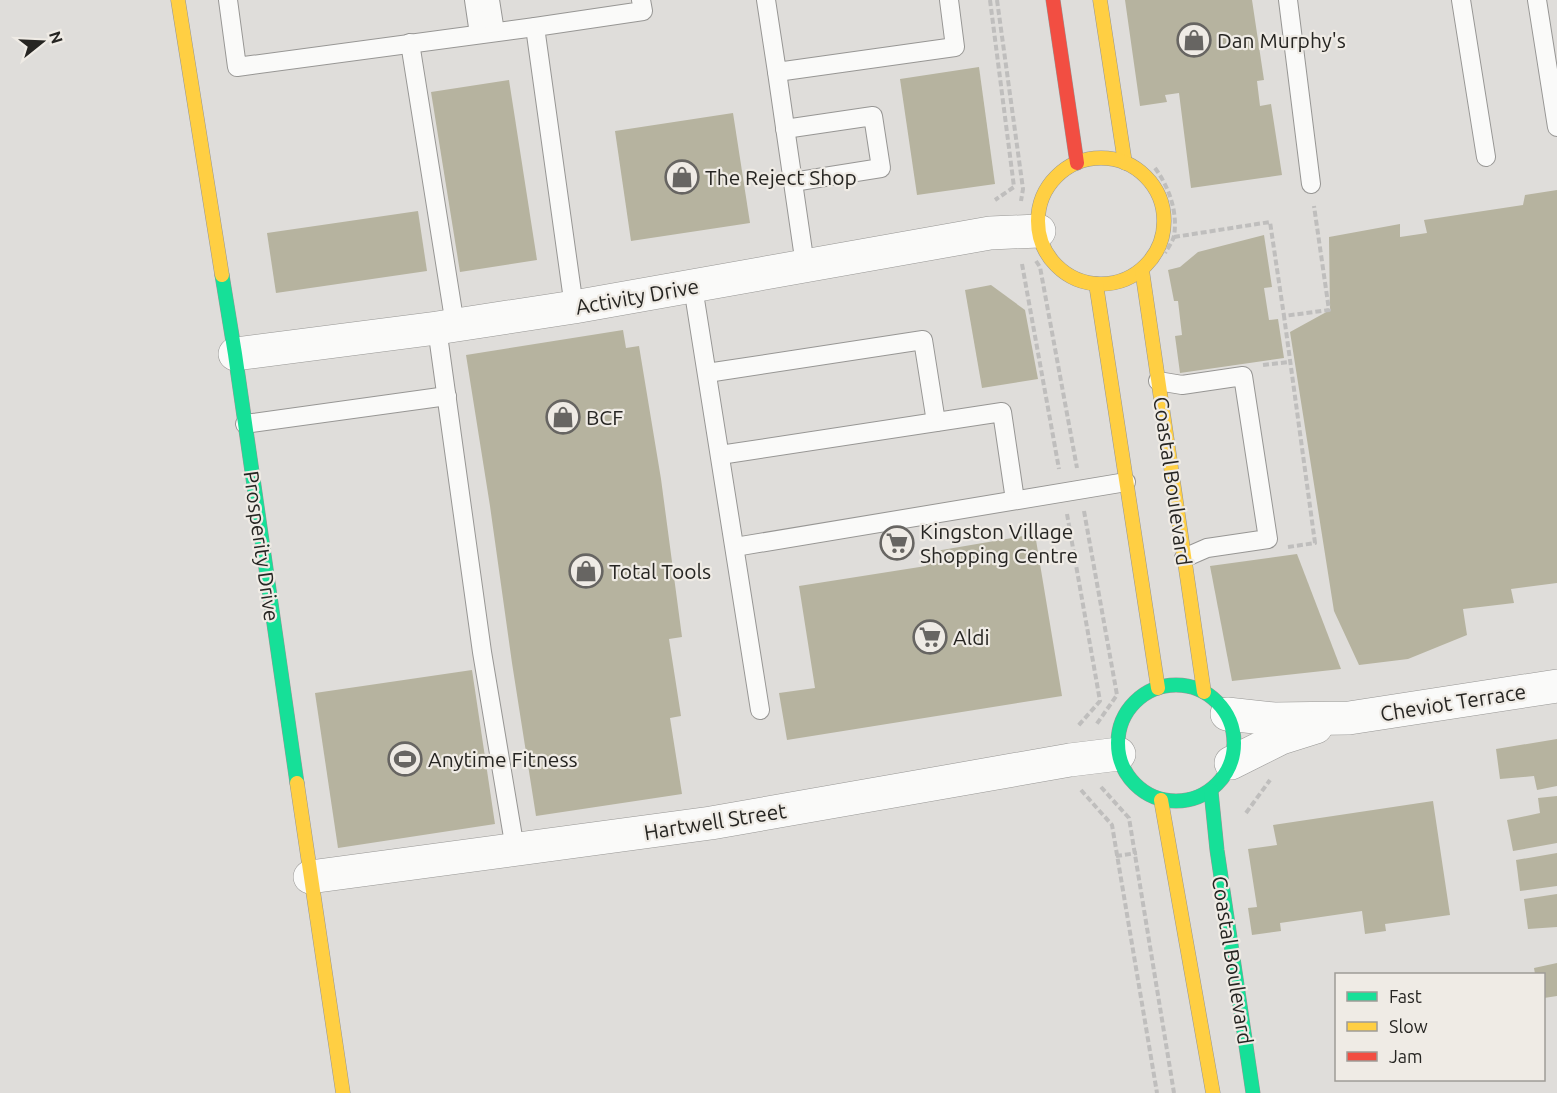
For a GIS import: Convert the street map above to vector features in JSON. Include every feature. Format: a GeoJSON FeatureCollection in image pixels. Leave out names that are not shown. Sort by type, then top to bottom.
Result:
{"type":"FeatureCollection","features":[{"type":"Feature","properties":{"kind":"street","name":"Prosperity Drive"},"geometry":{"type":"LineString","coordinates":[[178,0],[235,354],[343,1093]]}},
{"type":"Feature","properties":{"kind":"street"},"geometry":{"type":"LineString","coordinates":[[1053,0],[1077,163]]}},
{"type":"Feature","properties":{"kind":"street"},"geometry":{"type":"LineString","coordinates":[[1100,0],[1125,163]]}},
{"type":"Feature","properties":{"kind":"street"},"geometry":{"type":"LineString","coordinates":[[1093,158],[1109,158],[1139,170],[1159,196],[1163,208],[1164,228],[1160,243],[1152,258],[1142,270],[1128,279],[1113,284],[1080,281],[1065,273],[1053,262],[1043,247],[1014,232],[1038,214],[1042,198],[1051,183],[1063,171],[1093,158]]}},
{"type":"Feature","properties":{"kind":"street","name":"Activity Drive"},"geometry":{"type":"LineString","coordinates":[[235,354],[446,327],[574,307],[805,265],[1014,232]]}},
{"type":"Feature","properties":{"kind":"street","name":"Coastal Boulevard"},"geometry":{"type":"LineString","coordinates":[[1142,270],[1184,558],[1216,703]]}},
{"type":"Feature","properties":{"kind":"street"},"geometry":{"type":"LineString","coordinates":[[1096,284],[1158,688]]}},
{"type":"Feature","properties":{"kind":"street"},"geometry":{"type":"LineString","coordinates":[[1174,685],[1189,686],[1216,703],[1233,729],[1235,746],[1231,763],[1223,779],[1211,791],[1196,799],[1179,802],[1161,800],[1146,794],[1133,783],[1124,769],[1093,757],[1118,737],[1122,721],[1131,706],[1143,695],[1158,688],[1174,685]]}},
{"type":"Feature","properties":{"kind":"street","name":"Cheviot Terrace"},"geometry":{"type":"LineString","coordinates":[[1231,763],[1281,738],[1349,718],[1557,686]]}},
{"type":"Feature","properties":{"kind":"street","name":"Cheviot Terrace"},"geometry":{"type":"LineString","coordinates":[[1216,703],[1274,719],[1349,718]]}},
{"type":"Feature","properties":{"kind":"street","name":"Hartwell Street"},"geometry":{"type":"LineString","coordinates":[[310,877],[711,823],[1093,757]]}},
{"type":"Feature","properties":{"kind":"street","name":"Coastal Boulevard"},"geometry":{"type":"LineString","coordinates":[[1211,791],[1217,850],[1253,1093]]}},
{"type":"Feature","properties":{"kind":"street","name":"Coastal Boulevard"},"geometry":{"type":"LineString","coordinates":[[1161,800],[1213,1093]]}},
{"type":"Feature","properties":{"kind":"lane"},"geometry":{"type":"LineString","coordinates":[[228,0],[237,67],[643,11],[641,0]]}},
{"type":"Feature","properties":{"kind":"lane"},"geometry":{"type":"LineString","coordinates":[[474,0],[487,33]]}},
{"type":"Feature","properties":{"kind":"lane"},"geometry":{"type":"LineString","coordinates":[[487,33],[490,0]]}},
{"type":"Feature","properties":{"kind":"lane"},"geometry":{"type":"LineString","coordinates":[[766,0],[805,265]]}},
{"type":"Feature","properties":{"kind":"lane"},"geometry":{"type":"LineString","coordinates":[[777,72],[955,47],[949,0]]}},
{"type":"Feature","properties":{"kind":"lane"},"geometry":{"type":"LineString","coordinates":[[1288,0],[1311,184]]}},
{"type":"Feature","properties":{"kind":"lane"},"geometry":{"type":"LineString","coordinates":[[1461,0],[1486,157]]}},
{"type":"Feature","properties":{"kind":"lane"},"geometry":{"type":"LineString","coordinates":[[1537,0],[1557,127]]}},
{"type":"Feature","properties":{"kind":"lane"},"geometry":{"type":"LineString","coordinates":[[535,27],[574,307]]}},
{"type":"Feature","properties":{"kind":"lane"},"geometry":{"type":"LineString","coordinates":[[410,43],[446,327],[447,396],[482,652],[515,849]]}},
{"type":"Feature","properties":{"kind":"lane"},"geometry":{"type":"LineString","coordinates":[[785,129],[873,116],[881,168],[793,182]]}},
{"type":"Feature","properties":{"kind":"lane"},"geometry":{"type":"LineString","coordinates":[[693,287],[760,710]]}},
{"type":"Feature","properties":{"kind":"lane"},"geometry":{"type":"LineString","coordinates":[[707,373],[923,340],[936,422]]}},
{"type":"Feature","properties":{"kind":"lane"},"geometry":{"type":"LineString","coordinates":[[1158,381],[1182,385],[1243,376],[1268,539],[1207,548],[1184,558]]}},
{"type":"Feature","properties":{"kind":"lane"},"geometry":{"type":"LineString","coordinates":[[245,424],[447,396]]}},
{"type":"Feature","properties":{"kind":"lane"},"geometry":{"type":"LineString","coordinates":[[720,455],[1002,412],[1015,500]]}},
{"type":"Feature","properties":{"kind":"lane"},"geometry":{"type":"LineString","coordinates":[[735,547],[1126,482]]}},
{"type":"Feature","properties":{"kind":"path"},"geometry":{"type":"LineString","coordinates":[[990,0],[1014,187],[986,207],[1014,232],[1040,267],[1100,701],[1067,738],[1093,757]]}},
{"type":"Feature","properties":{"kind":"path"},"geometry":{"type":"LineString","coordinates":[[997,0],[1023,189],[1014,232],[992,256],[1023,264],[1117,695],[1089,735],[1094,778],[1129,818],[1174,1093]]}},
{"type":"Feature","properties":{"kind":"path"},"geometry":{"type":"LineString","coordinates":[[1284,316],[1329,310],[1311,184]]}},
{"type":"Feature","properties":{"kind":"path"},"geometry":{"type":"LineString","coordinates":[[1174,237],[1270,222],[1315,543],[1280,548]]}},
{"type":"Feature","properties":{"kind":"path"},"geometry":{"type":"LineString","coordinates":[[1093,757],[1074,782],[1112,825],[1157,1093]]}},
{"type":"Feature","properties":{"kind":"building"},"geometry":{"type":"Polygon","coordinates":[[[1125,0],[1252,0],[1264,80],[1257,81],[1260,106],[1271,104],[1282,175],[1191,188],[1179,93],[1165,95],[1167,102],[1140,106],[1125,0]]]}},
{"type":"Feature","properties":{"kind":"building"},"geometry":{"type":"Polygon","coordinates":[[[979,67],[995,184],[917,195],[900,79],[979,67]]]}},
{"type":"Feature","properties":{"kind":"building"},"geometry":{"type":"Polygon","coordinates":[[[509,80],[537,260],[460,272],[431,92],[509,80]]]}},
{"type":"Feature","properties":{"kind":"building","name":"The Reject Shop"},"geometry":{"type":"Polygon","coordinates":[[[733,113],[750,223],[631,241],[615,131],[733,113]]]}},
{"type":"Feature","properties":{"kind":"building"},"geometry":{"type":"Polygon","coordinates":[[[1557,190],[1557,583],[1511,589],[1514,603],[1463,609],[1467,635],[1408,659],[1359,665],[1334,611],[1290,332],[1330,310],[1329,237],[1400,224],[1400,237],[1427,233],[1424,220],[1523,205],[1525,195],[1557,190]]]}},
{"type":"Feature","properties":{"kind":"building"},"geometry":{"type":"Polygon","coordinates":[[[418,211],[427,271],[276,293],[267,233],[418,211]]]}},
{"type":"Feature","properties":{"kind":"building"},"geometry":{"type":"Polygon","coordinates":[[[1264,235],[1272,287],[1264,288],[1269,320],[1278,319],[1284,358],[1180,373],[1175,336],[1182,335],[1178,301],[1174,301],[1168,270],[1180,267],[1198,252],[1264,235]]]}},
{"type":"Feature","properties":{"kind":"building"},"geometry":{"type":"Polygon","coordinates":[[[991,285],[1025,310],[1038,379],[982,388],[965,290],[991,285]]]}},
{"type":"Feature","properties":{"kind":"building"},"geometry":{"type":"Polygon","coordinates":[[[623,330],[626,348],[639,346],[661,479],[682,637],[669,639],[681,716],[670,718],[682,794],[536,816],[466,355],[623,330]]]}},
{"type":"Feature","properties":{"kind":"building","name":"Aldi"},"geometry":{"type":"Polygon","coordinates":[[[1035,534],[1062,696],[787,740],[779,693],[815,688],[799,586],[926,566],[924,553],[1035,534]]]}},
{"type":"Feature","properties":{"kind":"building"},"geometry":{"type":"Polygon","coordinates":[[[1297,554],[1341,669],[1232,681],[1210,566],[1297,554]]]}},
{"type":"Feature","properties":{"kind":"building","name":"Anytime Fitness"},"geometry":{"type":"Polygon","coordinates":[[[472,670],[495,824],[338,848],[315,693],[472,670]]]}},
{"type":"Feature","properties":{"kind":"building"},"geometry":{"type":"Polygon","coordinates":[[[1557,739],[1557,786],[1537,790],[1534,776],[1500,779],[1496,749],[1557,739]]]}},
{"type":"Feature","properties":{"kind":"building"},"geometry":{"type":"Polygon","coordinates":[[[1557,796],[1557,843],[1513,851],[1507,820],[1540,813],[1538,798],[1557,796]]]}},
{"type":"Feature","properties":{"kind":"building"},"geometry":{"type":"Polygon","coordinates":[[[1433,801],[1450,915],[1385,924],[1386,931],[1365,934],[1362,911],[1280,923],[1281,931],[1252,935],[1248,908],[1257,907],[1248,849],[1277,845],[1273,825],[1433,801]]]}},
{"type":"Feature","properties":{"kind":"building"},"geometry":{"type":"Polygon","coordinates":[[[1557,853],[1557,886],[1520,891],[1516,860],[1557,853]]]}},
{"type":"Feature","properties":{"kind":"building"},"geometry":{"type":"Polygon","coordinates":[[[1557,894],[1557,927],[1528,929],[1524,899],[1557,894]]]}},
{"type":"Feature","properties":{"kind":"building"},"geometry":{"type":"Polygon","coordinates":[[[1557,963],[1557,996],[1545,998],[1545,973],[1535,973],[1534,968],[1557,963]]]}},
{"type":"Feature","properties":{"kind":"traffic: fast"},"geometry":{"type":"LineString","coordinates":[[222,275],[297,783]]}},
{"type":"Feature","properties":{"kind":"traffic: fast"},"geometry":{"type":"LineString","coordinates":[[1176,685],[1198,689],[1217,702],[1230,721],[1234,743],[1230,765],[1217,784],[1198,797],[1176,801],[1154,797],[1135,784],[1122,765],[1118,743],[1122,721],[1135,702],[1154,689],[1176,685]]}},
{"type":"Feature","properties":{"kind":"traffic: fast"},"geometry":{"type":"LineString","coordinates":[[1211,791],[1217,850],[1253,1093]]}},
{"type":"Feature","properties":{"kind":"traffic: slow"},"geometry":{"type":"LineString","coordinates":[[178,0],[222,275]]}},
{"type":"Feature","properties":{"kind":"traffic: slow"},"geometry":{"type":"LineString","coordinates":[[1100,0],[1125,163]]}},
{"type":"Feature","properties":{"kind":"traffic: slow"},"geometry":{"type":"LineString","coordinates":[[1101,158],[1125,163],[1145,177],[1159,197],[1164,221],[1159,245],[1145,265],[1125,279],[1101,284],[1077,279],[1057,265],[1043,245],[1038,221],[1043,197],[1057,177],[1077,163],[1101,158]]}},
{"type":"Feature","properties":{"kind":"traffic: slow"},"geometry":{"type":"LineString","coordinates":[[1142,270],[1204,692]]}},
{"type":"Feature","properties":{"kind":"traffic: slow"},"geometry":{"type":"LineString","coordinates":[[1096,284],[1158,688]]}},
{"type":"Feature","properties":{"kind":"traffic: slow"},"geometry":{"type":"LineString","coordinates":[[297,783],[343,1093]]}},
{"type":"Feature","properties":{"kind":"traffic: slow"},"geometry":{"type":"LineString","coordinates":[[1161,800],[1213,1093]]}},
{"type":"Feature","properties":{"kind":"traffic: jam"},"geometry":{"type":"LineString","coordinates":[[1053,0],[1077,163]]}},
{"type":"Feature","properties":{"kind":"place","name":"Dan Murphy's"},"geometry":{"type":"Point","coordinates":[1194,40]}},
{"type":"Feature","properties":{"kind":"place","name":"The Reject Shop"},"geometry":{"type":"Point","coordinates":[682,177]}},
{"type":"Feature","properties":{"kind":"place","name":"BCF"},"geometry":{"type":"Point","coordinates":[563,417]}},
{"type":"Feature","properties":{"kind":"place","name":"Kingston Village Shopping Centre"},"geometry":{"type":"Point","coordinates":[897,543]}},
{"type":"Feature","properties":{"kind":"place","name":"Total Tools"},"geometry":{"type":"Point","coordinates":[586,571]}},
{"type":"Feature","properties":{"kind":"place","name":"Aldi"},"geometry":{"type":"Point","coordinates":[930,637]}},
{"type":"Feature","properties":{"kind":"place","name":"Anytime Fitness"},"geometry":{"type":"Point","coordinates":[405,759]}}]}
